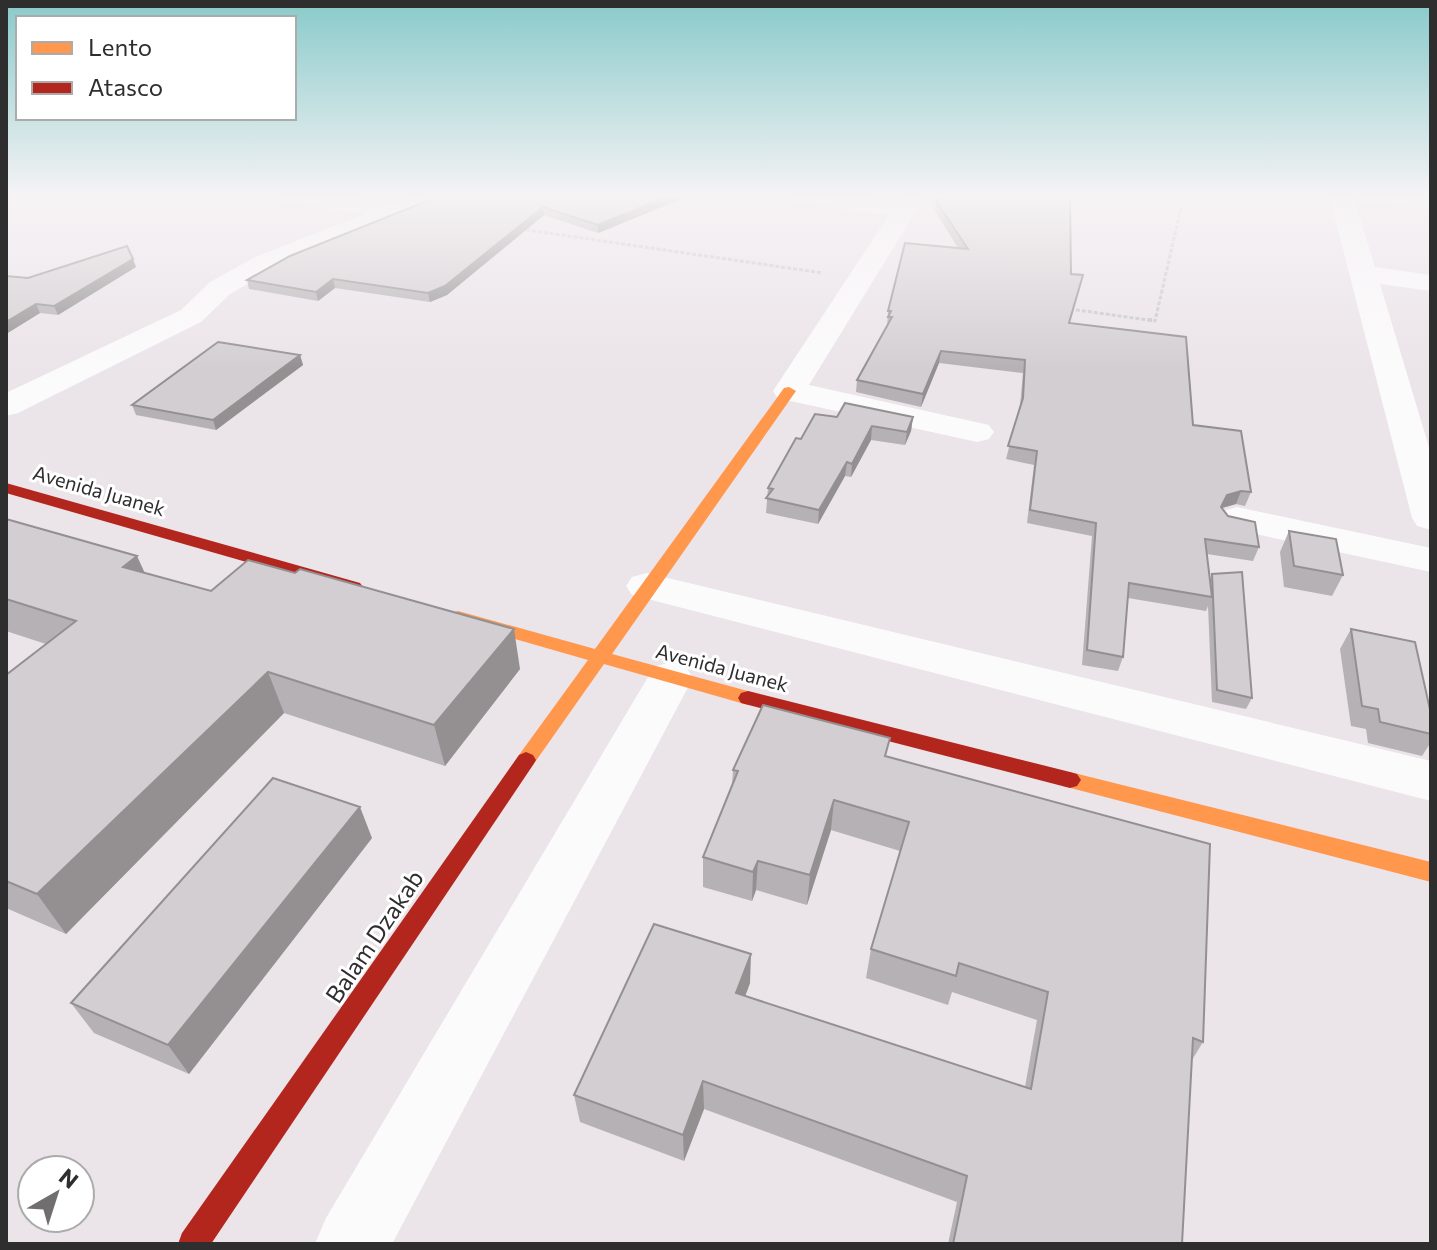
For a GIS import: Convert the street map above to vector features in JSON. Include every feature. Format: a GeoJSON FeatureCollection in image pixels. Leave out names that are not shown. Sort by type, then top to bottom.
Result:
{"type":"FeatureCollection","features":[{"type":"Feature","properties":{"kind":"street"},"geometry":{"type":"LineString","coordinates":[[6,406],[191,316],[220,288],[264,263],[289,253]]}},
{"type":"Feature","properties":{"kind":"street"},"geometry":{"type":"LineString","coordinates":[[877,253],[789,391],[977,432]]}},
{"type":"Feature","properties":{"kind":"street"},"geometry":{"type":"LineString","coordinates":[[1357,253],[1431,518]]}},
{"type":"Feature","properties":{"kind":"street"},"geometry":{"type":"LineString","coordinates":[[1362,274],[1431,283]]}},
{"type":"Feature","properties":{"kind":"street","name":"Balam Dzakab"},"geometry":{"type":"LineString","coordinates":[[193,1244],[596,657],[789,391]]}},
{"type":"Feature","properties":{"kind":"street","name":"Avenida Juanek"},"geometry":{"type":"LineString","coordinates":[[6,488],[369,592]]}},
{"type":"Feature","properties":{"kind":"street"},"geometry":{"type":"LineString","coordinates":[[1237,519],[1431,560]]}},
{"type":"Feature","properties":{"kind":"street"},"geometry":{"type":"LineString","coordinates":[[647,586],[1431,781]]}},
{"type":"Feature","properties":{"kind":"street","name":"Avenida Juanek"},"geometry":{"type":"LineString","coordinates":[[445,613],[670,678],[1431,872]]}},
{"type":"Feature","properties":{"kind":"street"},"geometry":{"type":"LineString","coordinates":[[352,1244],[670,678]]}},
{"type":"Feature","properties":{"kind":"path"},"geometry":{"type":"LineString","coordinates":[[682,253],[860,279]]}},
{"type":"Feature","properties":{"kind":"path"},"geometry":{"type":"LineString","coordinates":[[1062,308],[1155,321],[1171,253]]}},
{"type":"Feature","properties":{"kind":"building"},"geometry":{"type":"Polygon","coordinates":[[[104,253],[130,253],[133,259],[54,306],[36,304],[6,322],[6,276],[28,278],[104,253]]]}},
{"type":"Feature","properties":{"kind":"building"},"geometry":{"type":"Polygon","coordinates":[[[297,253],[486,253],[445,286],[428,293],[333,279],[316,292],[247,280],[297,253]]]}},
{"type":"Feature","properties":{"kind":"building"},"geometry":{"type":"Polygon","coordinates":[[[902,253],[1071,253],[1071,274],[1083,275],[1069,323],[1186,337],[1193,425],[1241,431],[1251,492],[1227,495],[1221,507],[1228,516],[1255,522],[1259,547],[1205,539],[1212,597],[1129,583],[1123,657],[1087,650],[1096,523],[1030,510],[1037,451],[1008,446],[1023,398],[1025,360],[941,351],[923,394],[857,380],[892,317],[888,317],[891,311],[888,311],[902,253]]]}},
{"type":"Feature","properties":{"kind":"building"},"geometry":{"type":"Polygon","coordinates":[[[218,342],[300,355],[213,420],[132,405],[218,342]]]}},
{"type":"Feature","properties":{"kind":"building"},"geometry":{"type":"Polygon","coordinates":[[[845,403],[913,417],[907,432],[872,426],[852,464],[847,462],[819,510],[766,498],[773,489],[768,488],[796,438],[801,439],[815,414],[837,417],[845,403]]]}},
{"type":"Feature","properties":{"kind":"building"},"geometry":{"type":"Polygon","coordinates":[[[6,519],[137,556],[123,567],[211,591],[248,560],[295,573],[300,569],[514,629],[434,725],[268,672],[37,894],[6,881],[6,675],[76,621],[6,599],[6,519]]]}},
{"type":"Feature","properties":{"kind":"building"},"geometry":{"type":"Polygon","coordinates":[[[1289,531],[1336,539],[1343,575],[1294,566],[1289,531]]]}},
{"type":"Feature","properties":{"kind":"building"},"geometry":{"type":"Polygon","coordinates":[[[1242,572],[1252,698],[1217,690],[1212,574],[1242,572]]]}},
{"type":"Feature","properties":{"kind":"building"},"geometry":{"type":"Polygon","coordinates":[[[1351,629],[1415,642],[1431,714],[1431,734],[1380,722],[1378,709],[1362,706],[1351,629]]]}},
{"type":"Feature","properties":{"kind":"building"},"geometry":{"type":"Polygon","coordinates":[[[763,705],[890,738],[885,756],[1210,844],[1203,1042],[1193,1038],[1182,1244],[953,1244],[967,1176],[703,1081],[683,1135],[574,1095],[654,924],[751,954],[736,993],[1031,1089],[1048,992],[959,963],[956,976],[871,949],[909,822],[834,800],[810,875],[758,861],[753,872],[703,857],[738,771],[733,770],[763,705]]]}},
{"type":"Feature","properties":{"kind":"building"},"geometry":{"type":"Polygon","coordinates":[[[273,778],[360,807],[168,1045],[71,1003],[273,778]]]}},
{"type":"Feature","properties":{"kind":"traffic: slow"},"geometry":{"type":"LineString","coordinates":[[526,760],[789,391]]}},
{"type":"Feature","properties":{"kind":"traffic: slow"},"geometry":{"type":"LineString","coordinates":[[458,617],[748,698]]}},
{"type":"Feature","properties":{"kind":"traffic: slow"},"geometry":{"type":"LineString","coordinates":[[1070,780],[1431,872]]}},
{"type":"Feature","properties":{"kind":"traffic: jam"},"geometry":{"type":"LineString","coordinates":[[6,488],[354,587]]}},
{"type":"Feature","properties":{"kind":"traffic: jam"},"geometry":{"type":"LineString","coordinates":[[748,698],[1070,780]]}},
{"type":"Feature","properties":{"kind":"traffic: jam"},"geometry":{"type":"LineString","coordinates":[[193,1244],[526,760]]}}]}
